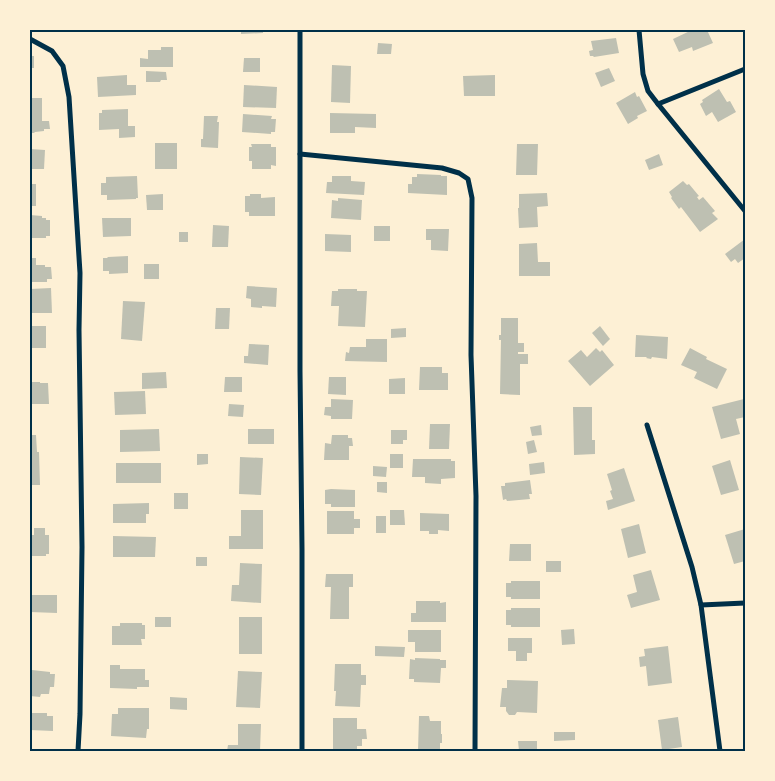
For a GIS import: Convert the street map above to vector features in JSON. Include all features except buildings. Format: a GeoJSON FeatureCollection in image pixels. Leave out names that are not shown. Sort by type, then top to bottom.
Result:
{"type":"FeatureCollection","features":[{"type":"Feature","properties":{"kind":"street"},"geometry":{"type":"LineString","coordinates":[[300,30],[302,751]]}},
{"type":"Feature","properties":{"kind":"street"},"geometry":{"type":"LineString","coordinates":[[639,30],[643,74],[648,91],[745,210]]}},
{"type":"Feature","properties":{"kind":"street"},"geometry":{"type":"LineString","coordinates":[[30,40],[52,51],[63,66],[69,96],[80,273],[78,330],[82,548],[78,751]]}},
{"type":"Feature","properties":{"kind":"street"},"geometry":{"type":"LineString","coordinates":[[658,104],[745,69]]}},
{"type":"Feature","properties":{"kind":"street"},"geometry":{"type":"LineString","coordinates":[[300,154],[442,168],[459,173],[468,179],[469,182],[472,198],[471,355],[476,496],[475,751]]}},
{"type":"Feature","properties":{"kind":"street"},"geometry":{"type":"LineString","coordinates":[[648,425],[692,567],[701,605],[720,751]]}},
{"type":"Feature","properties":{"kind":"street"},"geometry":{"type":"LineString","coordinates":[[701,605],[745,603]]}}]}
